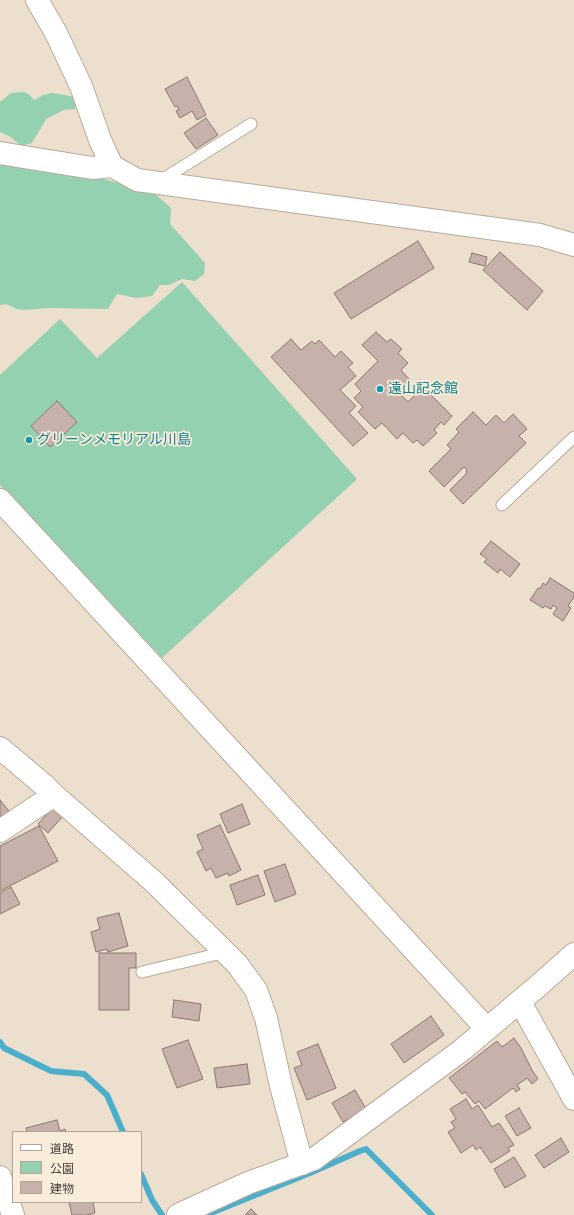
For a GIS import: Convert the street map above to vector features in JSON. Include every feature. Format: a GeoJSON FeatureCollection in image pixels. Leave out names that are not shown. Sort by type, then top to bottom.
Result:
{"type":"FeatureCollection","features":[{"type":"Feature","properties":{"kind":"street"},"geometry":{"type":"LineString","coordinates":[[37,0],[56,33],[81,86],[100,140],[112,166]]}},
{"type":"Feature","properties":{"kind":"street"},"geometry":{"type":"LineString","coordinates":[[0,153],[92,168],[112,166],[137,180],[522,232],[540,235],[574,245]]}},
{"type":"Feature","properties":{"kind":"street"},"geometry":{"type":"LineString","coordinates":[[0,500],[488,1029]]}},
{"type":"Feature","properties":{"kind":"street"},"geometry":{"type":"LineString","coordinates":[[0,748],[154,882],[226,952],[256,990],[266,1018],[281,1086],[302,1164]]}},
{"type":"Feature","properties":{"kind":"street"},"geometry":{"type":"LineString","coordinates":[[0,831],[54,795]]}},
{"type":"Feature","properties":{"kind":"street"},"geometry":{"type":"LineString","coordinates":[[189,1213],[248,1183],[302,1164],[320,1155],[462,1050],[520,1002],[574,954]]}},
{"type":"Feature","properties":{"kind":"street"},"geometry":{"type":"LineString","coordinates":[[520,1002],[574,1099]]}},
{"type":"Feature","properties":{"kind":"street"},"geometry":{"type":"LineString","coordinates":[[0,1178],[13,1215]]}},
{"type":"Feature","properties":{"kind":"lane"},"geometry":{"type":"LineString","coordinates":[[157,183],[251,124]]}},
{"type":"Feature","properties":{"kind":"lane"},"geometry":{"type":"LineString","coordinates":[[502,505],[574,437]]}},
{"type":"Feature","properties":{"kind":"lane"},"geometry":{"type":"LineString","coordinates":[[142,972],[226,952]]}},
{"type":"Feature","properties":{"kind":"green space"},"geometry":{"type":"Polygon","coordinates":[[[24,92],[30,95],[34,100],[43,95],[52,93],[76,97],[75,109],[64,110],[46,119],[32,143],[21,146],[11,137],[0,132],[0,102],[11,93],[24,92]]]}},
{"type":"Feature","properties":{"kind":"green space"},"geometry":{"type":"Polygon","coordinates":[[[0,144],[92,176],[154,193],[171,208],[170,224],[205,263],[204,274],[195,281],[182,279],[169,285],[160,285],[152,296],[136,298],[117,294],[108,309],[50,308],[24,310],[17,309],[6,304],[0,305],[0,144]]]}},
{"type":"Feature","properties":{"kind":"green space"},"geometry":{"type":"Polygon","coordinates":[[[182,282],[357,479],[162,658],[0,485],[0,375],[60,319],[97,358],[182,282]]]}},
{"type":"Feature","properties":{"kind":"building"},"geometry":{"type":"Polygon","coordinates":[[[187,77],[206,115],[197,120],[192,111],[180,118],[176,111],[179,110],[177,106],[175,107],[165,89],[187,77]]]}},
{"type":"Feature","properties":{"kind":"building"},"geometry":{"type":"Polygon","coordinates":[[[206,118],[218,135],[196,149],[184,133],[206,118]]]}},
{"type":"Feature","properties":{"kind":"building"},"geometry":{"type":"Polygon","coordinates":[[[418,241],[434,268],[351,319],[334,293],[418,241]]]}},
{"type":"Feature","properties":{"kind":"building"},"geometry":{"type":"Polygon","coordinates":[[[500,252],[543,291],[527,310],[483,270],[500,252]]]}},
{"type":"Feature","properties":{"kind":"building"},"geometry":{"type":"Polygon","coordinates":[[[472,253],[487,257],[485,266],[469,262],[472,253]]]}},
{"type":"Feature","properties":{"kind":"building","name":"遠山記念館"},"geometry":{"type":"Polygon","coordinates":[[[376,332],[387,342],[391,339],[402,349],[398,353],[408,363],[401,370],[410,380],[398,392],[408,402],[423,387],[452,416],[444,425],[441,422],[434,430],[437,433],[423,446],[417,440],[413,443],[403,433],[397,439],[382,423],[375,429],[358,412],[363,407],[354,398],[361,391],[355,384],[378,361],[362,345],[376,332]]]}},
{"type":"Feature","properties":{"kind":"building"},"geometry":{"type":"Polygon","coordinates":[[[291,339],[301,350],[312,341],[315,344],[319,340],[335,357],[341,351],[353,363],[348,367],[356,376],[340,390],[356,406],[349,413],[368,433],[353,446],[271,357],[291,339]]]}},
{"type":"Feature","properties":{"kind":"building"},"geometry":{"type":"Polygon","coordinates":[[[57,401],[77,422],[50,447],[31,426],[57,401]]]}},
{"type":"Feature","properties":{"kind":"building"},"geometry":{"type":"Polygon","coordinates":[[[473,412],[486,425],[496,415],[504,423],[513,414],[527,429],[519,436],[526,443],[463,504],[450,490],[467,473],[467,470],[464,467],[444,487],[429,471],[451,449],[447,445],[459,432],[456,429],[473,412]]]}},
{"type":"Feature","properties":{"kind":"building"},"geometry":{"type":"Polygon","coordinates":[[[491,541],[520,564],[510,577],[500,569],[498,573],[484,562],[487,559],[480,554],[491,541]]]}},
{"type":"Feature","properties":{"kind":"building"},"geometry":{"type":"Polygon","coordinates":[[[550,578],[574,593],[574,597],[568,606],[571,608],[563,621],[553,614],[557,608],[553,605],[551,609],[545,606],[543,608],[530,600],[538,588],[540,589],[543,583],[546,585],[550,578]]]}},
{"type":"Feature","properties":{"kind":"building"},"geometry":{"type":"Polygon","coordinates":[[[0,800],[9,811],[0,818],[0,800]]]}},
{"type":"Feature","properties":{"kind":"building"},"geometry":{"type":"Polygon","coordinates":[[[242,804],[250,824],[228,833],[220,814],[242,804]]]}},
{"type":"Feature","properties":{"kind":"building"},"geometry":{"type":"Polygon","coordinates":[[[54,806],[64,815],[48,833],[38,824],[54,806]]]}},
{"type":"Feature","properties":{"kind":"building"},"geometry":{"type":"Polygon","coordinates":[[[220,825],[241,870],[229,876],[228,873],[216,878],[211,868],[206,871],[197,852],[203,849],[197,835],[220,825]]]}},
{"type":"Feature","properties":{"kind":"building"},"geometry":{"type":"Polygon","coordinates":[[[39,826],[58,861],[0,891],[0,846],[39,826]]]}},
{"type":"Feature","properties":{"kind":"building"},"geometry":{"type":"Polygon","coordinates":[[[285,864],[296,894],[275,902],[264,871],[285,864]]]}},
{"type":"Feature","properties":{"kind":"building"},"geometry":{"type":"Polygon","coordinates":[[[258,875],[265,895],[237,905],[230,885],[258,875]]]}},
{"type":"Feature","properties":{"kind":"building"},"geometry":{"type":"Polygon","coordinates":[[[11,887],[20,904],[0,914],[0,893],[11,887]]]}},
{"type":"Feature","properties":{"kind":"building"},"geometry":{"type":"Polygon","coordinates":[[[119,913],[128,946],[108,952],[107,949],[96,952],[91,932],[100,929],[97,918],[119,913]]]}},
{"type":"Feature","properties":{"kind":"building"},"geometry":{"type":"Polygon","coordinates":[[[99,953],[136,953],[136,968],[129,968],[129,1010],[99,1010],[99,953]]]}},
{"type":"Feature","properties":{"kind":"building"},"geometry":{"type":"Polygon","coordinates":[[[174,1000],[201,1004],[199,1021],[172,1017],[174,1000]]]}},
{"type":"Feature","properties":{"kind":"building"},"geometry":{"type":"Polygon","coordinates":[[[431,1016],[444,1035],[404,1063],[391,1044],[431,1016]]]}},
{"type":"Feature","properties":{"kind":"building"},"geometry":{"type":"Polygon","coordinates":[[[514,1038],[538,1079],[532,1084],[527,1078],[517,1085],[520,1089],[516,1092],[513,1088],[485,1109],[479,1101],[475,1104],[465,1092],[462,1094],[449,1078],[497,1041],[502,1047],[514,1038]]]}},
{"type":"Feature","properties":{"kind":"building"},"geometry":{"type":"Polygon","coordinates":[[[188,1040],[203,1079],[177,1088],[162,1049],[188,1040]]]}},
{"type":"Feature","properties":{"kind":"building"},"geometry":{"type":"Polygon","coordinates":[[[318,1044],[336,1088],[307,1100],[294,1068],[302,1065],[297,1052],[318,1044]]]}},
{"type":"Feature","properties":{"kind":"building"},"geometry":{"type":"Polygon","coordinates":[[[247,1064],[250,1084],[217,1088],[214,1068],[247,1064]]]}},
{"type":"Feature","properties":{"kind":"building"},"geometry":{"type":"Polygon","coordinates":[[[355,1090],[366,1109],[343,1122],[332,1103],[355,1090]]]}},
{"type":"Feature","properties":{"kind":"building"},"geometry":{"type":"Polygon","coordinates":[[[466,1099],[472,1109],[478,1105],[492,1127],[499,1123],[514,1145],[508,1148],[510,1151],[491,1163],[480,1147],[476,1150],[473,1145],[461,1153],[448,1132],[455,1128],[451,1122],[456,1119],[450,1109],[466,1099]]]}},
{"type":"Feature","properties":{"kind":"building"},"geometry":{"type":"Polygon","coordinates":[[[519,1108],[531,1128],[517,1136],[505,1116],[519,1108]]]}},
{"type":"Feature","properties":{"kind":"building"},"geometry":{"type":"Polygon","coordinates":[[[57,1120],[60,1131],[27,1131],[26,1128],[57,1120]]]}},
{"type":"Feature","properties":{"kind":"building"},"geometry":{"type":"Polygon","coordinates":[[[561,1138],[569,1152],[544,1168],[535,1155],[561,1138]]]}},
{"type":"Feature","properties":{"kind":"building"},"geometry":{"type":"Polygon","coordinates":[[[514,1157],[526,1176],[505,1188],[494,1169],[514,1157]]]}},
{"type":"Feature","properties":{"kind":"building"},"geometry":{"type":"Polygon","coordinates":[[[69,1203],[93,1203],[95,1213],[87,1215],[72,1215],[69,1203]]]}},
{"type":"Feature","properties":{"kind":"building"},"geometry":{"type":"Polygon","coordinates":[[[251,1209],[257,1215],[245,1215],[251,1209]]]}},
{"type":"Feature","properties":{"kind":"waterway"},"geometry":{"type":"LineString","coordinates":[[0,1042],[4,1048],[51,1071],[84,1074],[107,1095],[123,1131]]}},
{"type":"Feature","properties":{"kind":"waterway"},"geometry":{"type":"LineString","coordinates":[[206,1215],[366,1149],[432,1215]]}},
{"type":"Feature","properties":{"kind":"waterway"},"geometry":{"type":"LineString","coordinates":[[142,1176],[152,1200],[162,1215]]}},
{"type":"Feature","properties":{"kind":"place","name":"遠山記念館"},"geometry":{"type":"Point","coordinates":[380,389]}},
{"type":"Feature","properties":{"kind":"place","name":"グリーンメモリアル川島"},"geometry":{"type":"Point","coordinates":[29,440]}}]}
